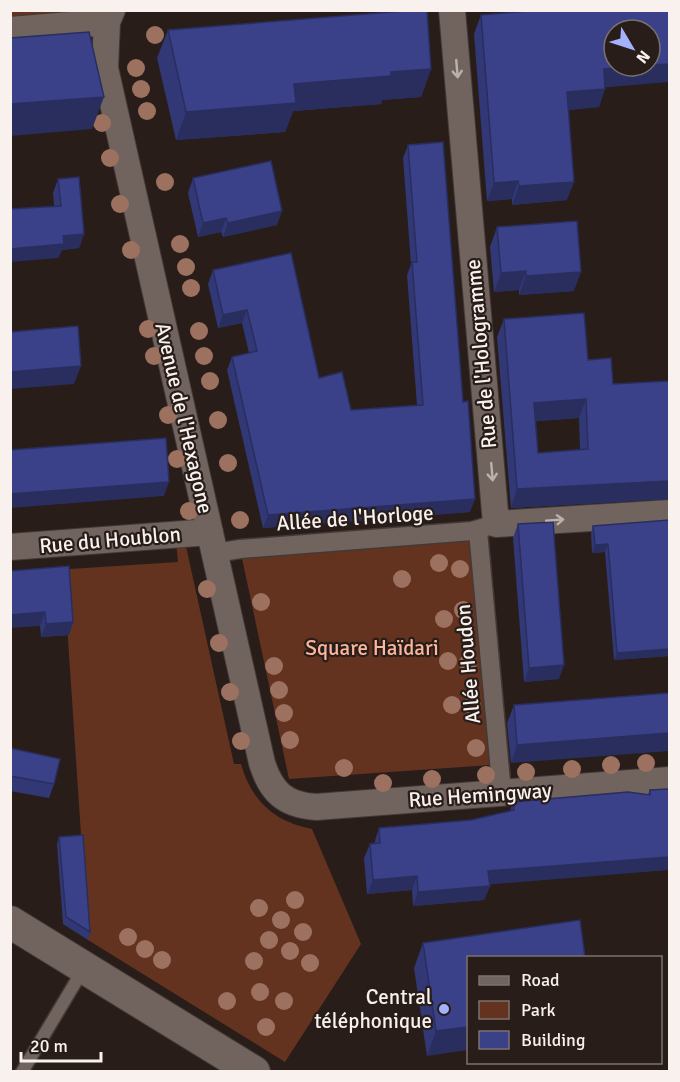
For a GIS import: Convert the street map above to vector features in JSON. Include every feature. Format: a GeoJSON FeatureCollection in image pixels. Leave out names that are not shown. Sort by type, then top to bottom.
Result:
{"type":"FeatureCollection","features":[{"type":"Feature","properties":{"kind":"street","name":"Rue de l'Hologramme"},"geometry":{"type":"LineString","coordinates":[[452,10],[487,527]]}},
{"type":"Feature","properties":{"kind":"street"},"geometry":{"type":"LineString","coordinates":[[10,30],[110,16]]}},
{"type":"Feature","properties":{"kind":"street","name":"Avenue de l'Hexagone"},"geometry":{"type":"LineString","coordinates":[[110,16],[105,68],[262,763],[272,788],[291,803]]}},
{"type":"Feature","properties":{"kind":"street"},"geometry":{"type":"LineString","coordinates":[[487,527],[669,513]]}},
{"type":"Feature","properties":{"kind":"street","name":"Allée de l'Horloge"},"geometry":{"type":"LineString","coordinates":[[213,542],[240,549],[487,527]]}},
{"type":"Feature","properties":{"kind":"street","name":"Allée Houdon"},"geometry":{"type":"LineString","coordinates":[[487,527],[502,793]]}},
{"type":"Feature","properties":{"kind":"street","name":"Rue du Houblon"},"geometry":{"type":"LineString","coordinates":[[10,547],[213,542]]}},
{"type":"Feature","properties":{"kind":"street","name":"Rue Hemingway"},"geometry":{"type":"LineString","coordinates":[[291,803],[316,807],[669,780]]}},
{"type":"Feature","properties":{"kind":"street"},"geometry":{"type":"LineString","coordinates":[[10,921],[254,1071]]}},
{"type":"Feature","properties":{"kind":"lane"},"geometry":{"type":"LineString","coordinates":[[22,1071],[84,967]]}},
{"type":"Feature","properties":{"kind":"green space"},"geometry":{"type":"Polygon","coordinates":[[[11,11],[66,11],[66,13],[11,18],[11,11]]]}},
{"type":"Feature","properties":{"kind":"green space","name":"Square Haïdari"},"geometry":{"type":"Polygon","coordinates":[[[472,531],[491,765],[289,779],[240,549],[472,531]]]}},
{"type":"Feature","properties":{"kind":"green space"},"geometry":{"type":"Polygon","coordinates":[[[176,542],[185,542],[234,764],[241,764],[245,777],[258,799],[275,815],[298,826],[312,829],[361,944],[285,1062],[88,940],[64,579],[70,569],[178,562],[176,542]]]}},
{"type":"Feature","properties":{"kind":"building"},"geometry":{"type":"Polygon","coordinates":[[[427,10],[431,69],[391,72],[391,76],[294,84],[296,103],[186,112],[168,30],[427,10]]]}},
{"type":"Feature","properties":{"kind":"building"},"geometry":{"type":"Polygon","coordinates":[[[538,10],[669,10],[669,64],[662,64],[662,18],[602,18],[602,78],[604,78],[605,89],[567,92],[574,182],[519,186],[518,181],[494,183],[481,15],[538,10]]]}},
{"type":"Feature","properties":{"kind":"building"},"geometry":{"type":"Polygon","coordinates":[[[89,32],[104,97],[10,104],[10,38],[89,32]]]}},
{"type":"Feature","properties":{"kind":"building"},"geometry":{"type":"Polygon","coordinates":[[[443,142],[463,402],[468,401],[475,499],[268,515],[232,357],[257,351],[247,310],[223,315],[213,270],[291,253],[319,378],[342,372],[351,410],[423,405],[412,262],[417,262],[408,145],[443,142]]]}},
{"type":"Feature","properties":{"kind":"building"},"geometry":{"type":"Polygon","coordinates":[[[271,161],[282,211],[228,223],[226,218],[203,223],[193,178],[271,161]]]}},
{"type":"Feature","properties":{"kind":"building"},"geometry":{"type":"Polygon","coordinates":[[[79,177],[84,234],[63,236],[64,244],[10,249],[10,209],[61,206],[58,179],[79,177]]]}},
{"type":"Feature","properties":{"kind":"building"},"geometry":{"type":"Polygon","coordinates":[[[577,221],[581,272],[526,276],[526,271],[501,273],[497,227],[577,221]]]}},
{"type":"Feature","properties":{"kind":"building"},"geometry":{"type":"Polygon","coordinates":[[[584,313],[588,360],[611,358],[613,384],[669,381],[669,481],[517,489],[504,319],[584,313]],[[586,399],[534,403],[538,453],[588,449],[586,399]]]}},
{"type":"Feature","properties":{"kind":"building"},"geometry":{"type":"Polygon","coordinates":[[[78,326],[81,366],[10,372],[10,332],[78,326]]]}},
{"type":"Feature","properties":{"kind":"building"},"geometry":{"type":"Polygon","coordinates":[[[166,438],[169,482],[10,494],[10,450],[166,438]]]}},
{"type":"Feature","properties":{"kind":"building"},"geometry":{"type":"Polygon","coordinates":[[[669,520],[669,649],[617,653],[608,544],[595,545],[593,526],[669,520]]]}},
{"type":"Feature","properties":{"kind":"building"},"geometry":{"type":"Polygon","coordinates":[[[553,522],[564,665],[529,668],[518,524],[553,522]]]}},
{"type":"Feature","properties":{"kind":"building"},"geometry":{"type":"Polygon","coordinates":[[[69,566],[73,622],[46,624],[45,612],[10,615],[10,571],[69,566]]]}},
{"type":"Feature","properties":{"kind":"building"},"geometry":{"type":"Polygon","coordinates":[[[669,693],[669,733],[517,745],[514,705],[669,693]]]}},
{"type":"Feature","properties":{"kind":"building"},"geometry":{"type":"Polygon","coordinates":[[[10,748],[60,759],[54,784],[10,776],[10,748]]]}},
{"type":"Feature","properties":{"kind":"building"},"geometry":{"type":"Polygon","coordinates":[[[669,789],[669,857],[488,871],[490,886],[418,892],[417,876],[373,880],[370,844],[380,843],[379,828],[471,820],[514,810],[513,802],[628,792],[650,795],[650,790],[669,789]]]}},
{"type":"Feature","properties":{"kind":"building"},"geometry":{"type":"Polygon","coordinates":[[[83,835],[90,932],[66,917],[59,837],[83,835]]]}},
{"type":"Feature","properties":{"kind":"building"},"geometry":{"type":"Polygon","coordinates":[[[580,920],[585,956],[467,956],[467,1027],[436,1031],[423,943],[580,920]]]}},
{"type":"Feature","properties":{"kind":"place","name":"Central téléphonique"},"geometry":{"type":"Point","coordinates":[444,1009]}}]}
